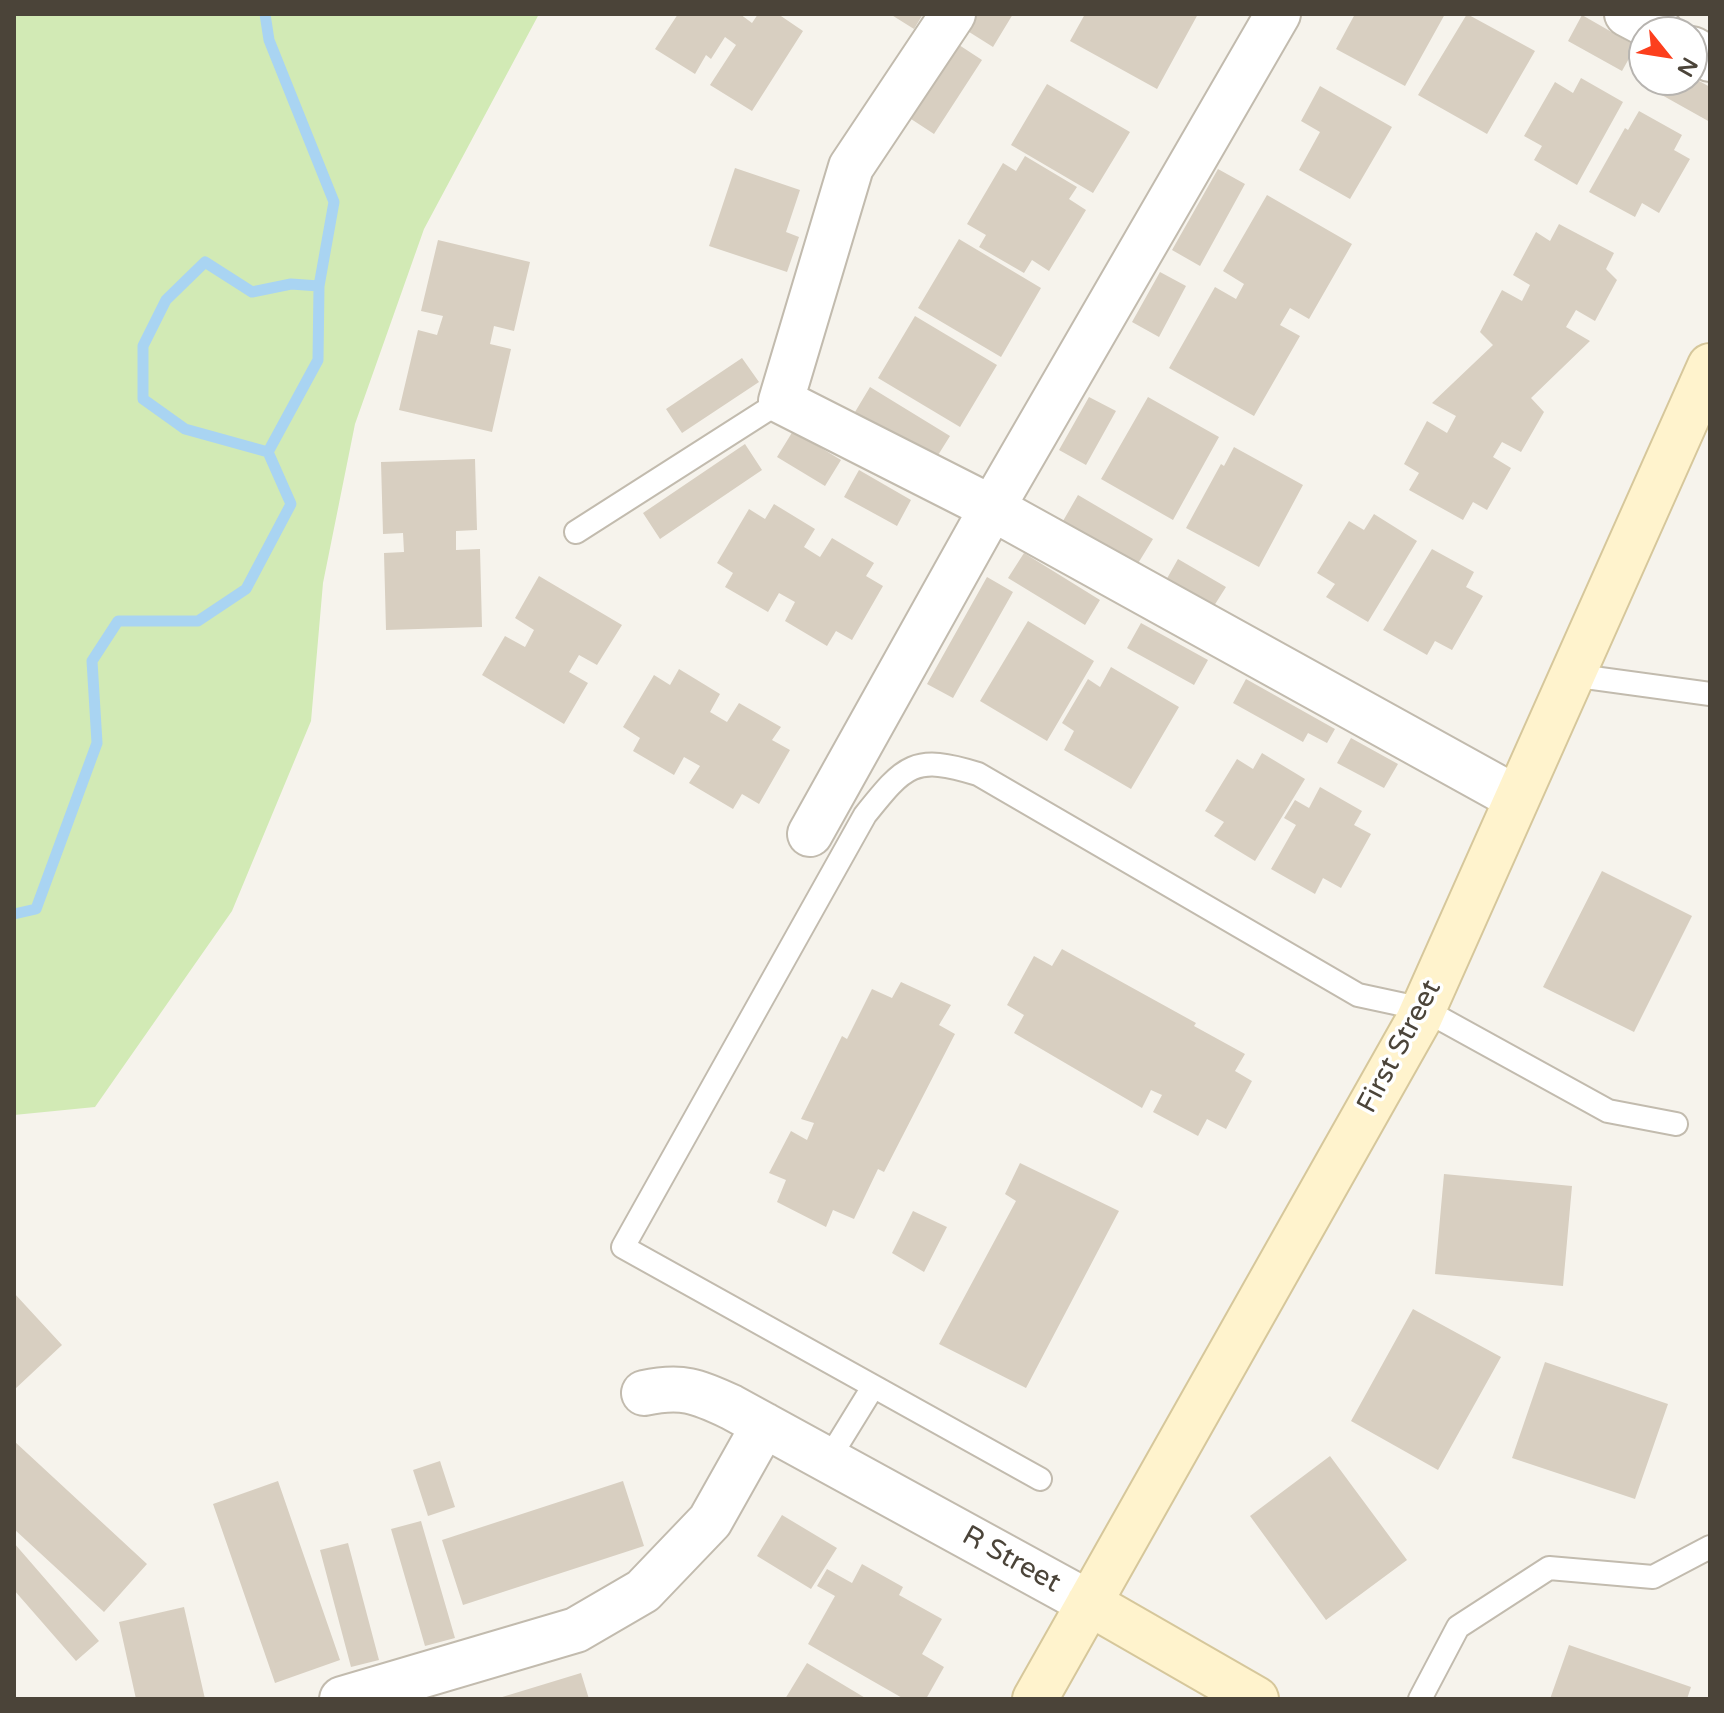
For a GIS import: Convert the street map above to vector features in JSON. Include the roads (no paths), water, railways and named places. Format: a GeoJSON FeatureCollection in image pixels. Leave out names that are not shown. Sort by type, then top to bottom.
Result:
{"type":"FeatureCollection","features":[{"type":"Feature","properties":{"kind":"street"},"geometry":{"type":"LineString","coordinates":[[953,14],[851,167],[781,401],[992,508],[1516,798]]}},
{"type":"Feature","properties":{"kind":"street"},"geometry":{"type":"LineString","coordinates":[[810,834],[992,508],[1278,14]]}},
{"type":"Feature","properties":{"kind":"street","name":"First Street"},"geometry":{"type":"LineString","coordinates":[[1035,1699],[1423,1009],[1710,366]]}},
{"type":"Feature","properties":{"kind":"street","name":"R Street"},"geometry":{"type":"LineString","coordinates":[[644,1393],[671,1387],[696,1391],[764,1425],[1089,1603],[1256,1699]]}},
{"type":"Feature","properties":{"kind":"street"},"geometry":{"type":"LineString","coordinates":[[342,1699],[576,1630],[643,1591],[710,1521],[764,1425]]}},
{"type":"Feature","properties":{"kind":"lane"},"geometry":{"type":"LineString","coordinates":[[576,532],[781,401]]}},
{"type":"Feature","properties":{"kind":"lane"},"geometry":{"type":"LineString","coordinates":[[1571,675],[1710,694]]}},
{"type":"Feature","properties":{"kind":"lane"},"geometry":{"type":"LineString","coordinates":[[1040,1479],[623,1247],[865,815],[896,775],[937,762],[978,774],[1358,995],[1423,1009],[1608,1111],[1676,1124]]}},
{"type":"Feature","properties":{"kind":"lane"},"geometry":{"type":"LineString","coordinates":[[828,1460],[873,1387]]}},
{"type":"Feature","properties":{"kind":"lane"},"geometry":{"type":"LineString","coordinates":[[1420,1699],[1458,1627],[1549,1568],[1653,1577],[1710,1547]]}},
{"type":"Feature","properties":{"kind":"waterway"},"geometry":{"type":"LineString","coordinates":[[14,914],[36,909],[97,743],[92,661],[118,621],[198,621],[246,589],[291,504],[268,452],[318,360],[319,286],[334,202],[269,40],[265,14]]}},
{"type":"Feature","properties":{"kind":"waterway"},"geometry":{"type":"LineString","coordinates":[[268,452],[185,429],[143,399],[143,346],[166,300],[205,262],[252,292],[291,284],[319,286]]}}]}
